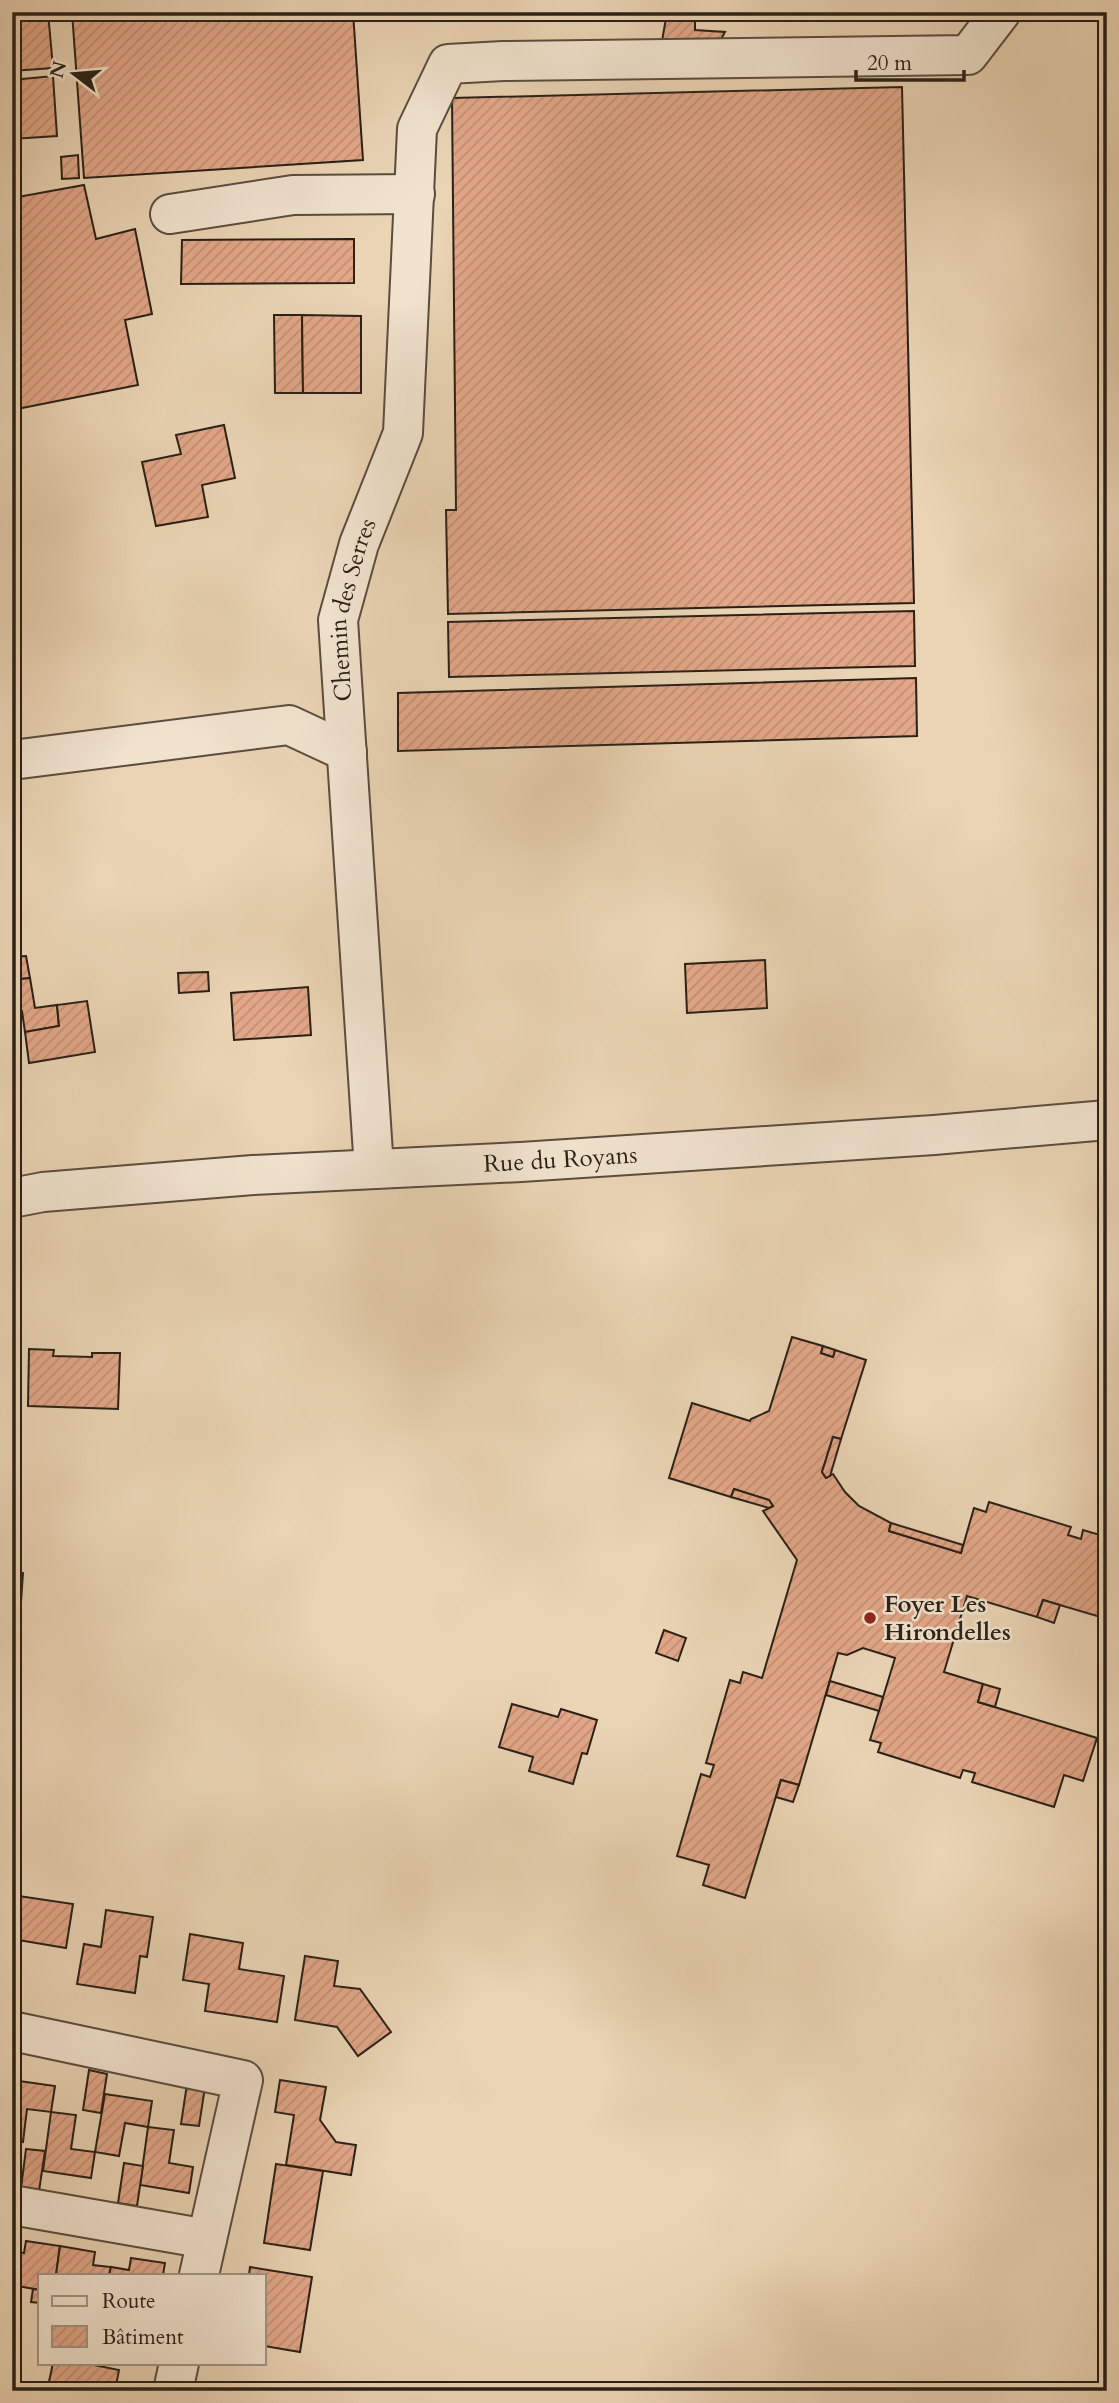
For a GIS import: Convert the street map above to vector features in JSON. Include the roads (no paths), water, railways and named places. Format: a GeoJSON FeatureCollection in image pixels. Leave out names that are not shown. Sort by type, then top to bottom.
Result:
{"type":"FeatureCollection","features":[{"type":"Feature","properties":{"kind":"street","name":"Chemin des Serres"},"geometry":{"type":"LineString","coordinates":[[374,1169],[338,620],[359,544],[403,433],[417,129],[448,64],[968,55],[1001,12]]}},
{"type":"Feature","properties":{"kind":"street"},"geometry":{"type":"LineString","coordinates":[[170,214],[293,195],[415,194]]}},
{"type":"Feature","properties":{"kind":"street"},"geometry":{"type":"LineString","coordinates":[[12,760],[289,725],[347,752]]}},
{"type":"Feature","properties":{"kind":"street","name":"Rue du Royans"},"geometry":{"type":"LineString","coordinates":[[12,1198],[43,1192],[253,1175],[521,1162],[934,1135],[1107,1120]]}},
{"type":"Feature","properties":{"kind":"street"},"geometry":{"type":"LineString","coordinates":[[12,2031],[243,2080],[199,2274]]}},
{"type":"Feature","properties":{"kind":"street"},"geometry":{"type":"LineString","coordinates":[[12,2205],[207,2239]]}},
{"type":"Feature","properties":{"kind":"street"},"geometry":{"type":"LineString","coordinates":[[173,2391],[179,2364]]}},
{"type":"Feature","properties":{"kind":"place","name":"Foyer Les Hirondelles"},"geometry":{"type":"Point","coordinates":[870,1618]}}]}
